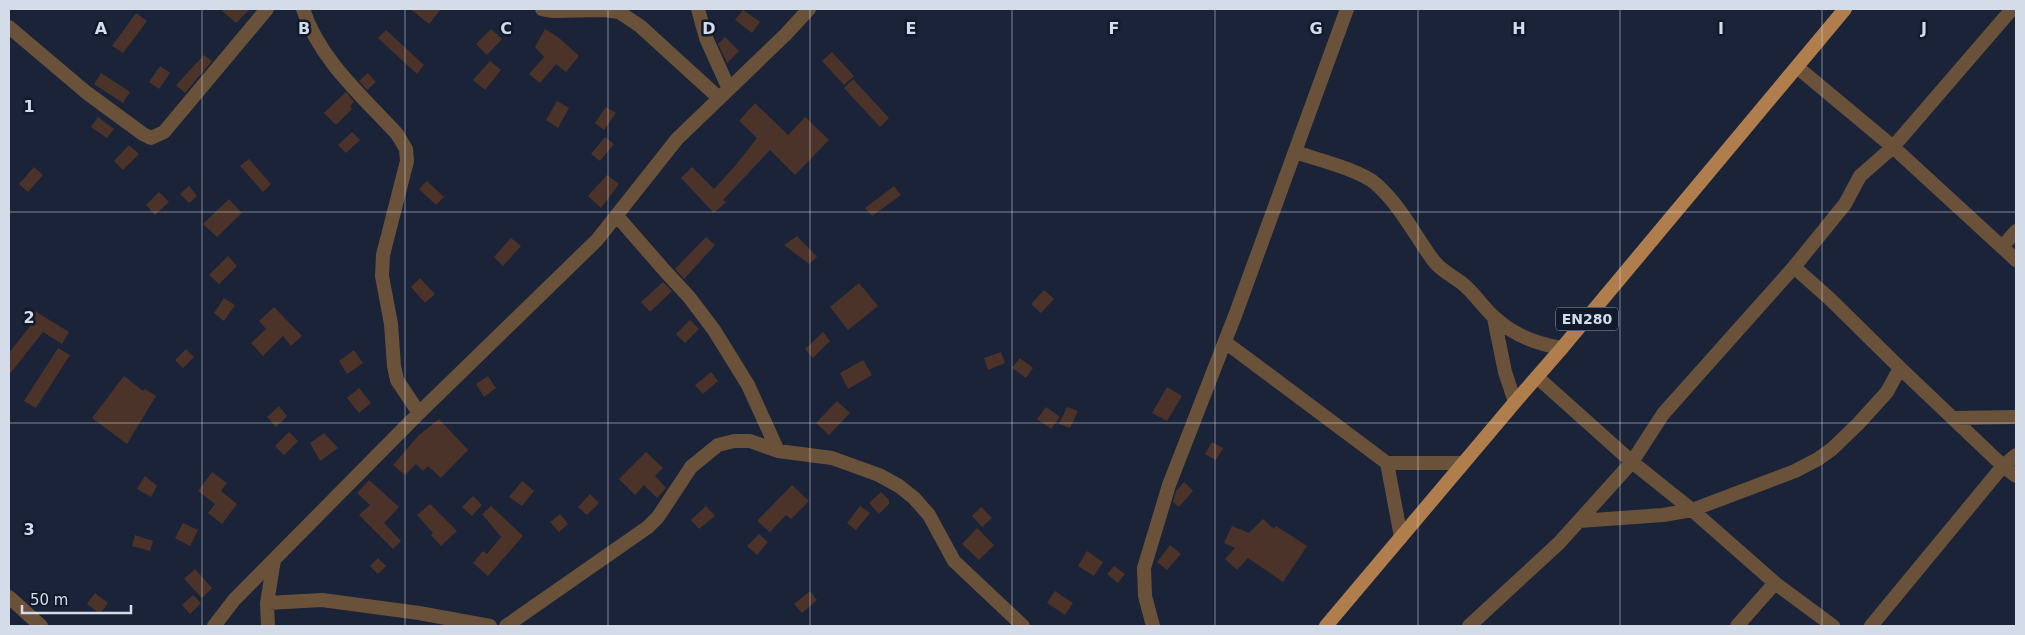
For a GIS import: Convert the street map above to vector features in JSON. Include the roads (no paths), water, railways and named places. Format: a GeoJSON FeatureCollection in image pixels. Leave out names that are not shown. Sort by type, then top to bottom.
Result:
{"type":"FeatureCollection","features":[{"type":"Feature","properties":{"kind":"main road","name":"EN280"},"geometry":{"type":"LineString","coordinates":[[1326,626],[1846,9]]}},
{"type":"Feature","properties":{"kind":"street"},"geometry":{"type":"LineString","coordinates":[[9,27],[87,93],[151,138],[164,132],[268,9]]}},
{"type":"Feature","properties":{"kind":"street"},"geometry":{"type":"LineString","coordinates":[[303,9],[314,38],[397,134],[406,149],[407,161],[383,256],[382,276],[391,324],[397,380],[419,413]]}},
{"type":"Feature","properties":{"kind":"street"},"geometry":{"type":"LineString","coordinates":[[542,9],[553,11],[604,10],[618,12],[724,93]]}},
{"type":"Feature","properties":{"kind":"street"},"geometry":{"type":"LineString","coordinates":[[698,9],[724,93]]}},
{"type":"Feature","properties":{"kind":"street"},"geometry":{"type":"LineString","coordinates":[[214,626],[234,600],[419,413],[597,240],[677,140],[786,34],[809,9]]}},
{"type":"Feature","properties":{"kind":"street"},"geometry":{"type":"LineString","coordinates":[[1153,626],[1144,596],[1144,568],[1169,485],[1347,9]]}},
{"type":"Feature","properties":{"kind":"street"},"geometry":{"type":"LineString","coordinates":[[1469,626],[1532,569],[1579,521],[1632,462],[1663,414],[1794,267],[1844,204],[1860,176],[1893,147],[2012,9]]}},
{"type":"Feature","properties":{"kind":"street"},"geometry":{"type":"LineString","coordinates":[[1797,67],[1893,147],[2016,260]]}},
{"type":"Feature","properties":{"kind":"street"},"geometry":{"type":"LineString","coordinates":[[1295,152],[1362,175],[1375,183],[1392,200],[1434,261],[1444,272],[1462,284],[1494,318],[1526,340],[1562,348]]}},
{"type":"Feature","properties":{"kind":"street"},"geometry":{"type":"LineString","coordinates":[[617,216],[689,297],[714,330],[748,386],[778,451]]}},
{"type":"Feature","properties":{"kind":"street"},"geometry":{"type":"LineString","coordinates":[[2002,247],[2016,231]]}},
{"type":"Feature","properties":{"kind":"street"},"geometry":{"type":"LineString","coordinates":[[1794,267],[1830,298],[1900,368],[2003,466],[2016,476]]}},
{"type":"Feature","properties":{"kind":"street"},"geometry":{"type":"LineString","coordinates":[[1494,318],[1505,372],[1515,402]]}},
{"type":"Feature","properties":{"kind":"street"},"geometry":{"type":"LineString","coordinates":[[1224,342],[1387,463],[1463,463]]}},
{"type":"Feature","properties":{"kind":"street"},"geometry":{"type":"LineString","coordinates":[[1579,521],[1653,516],[1692,510],[1795,471],[1818,460],[1832,449],[1879,402],[1887,392],[1900,368]]}},
{"type":"Feature","properties":{"kind":"street"},"geometry":{"type":"LineString","coordinates":[[1537,377],[1632,462],[1692,510],[1775,583],[1833,626]]}},
{"type":"Feature","properties":{"kind":"street"},"geometry":{"type":"LineString","coordinates":[[1953,418],[2016,417]]}},
{"type":"Feature","properties":{"kind":"street"},"geometry":{"type":"LineString","coordinates":[[506,626],[648,528],[658,517],[691,467],[718,445],[734,441],[750,441],[778,451],[832,458],[879,475],[899,486],[914,498],[928,515],[954,561],[1023,626]]}},
{"type":"Feature","properties":{"kind":"street"},"geometry":{"type":"LineString","coordinates":[[1871,626],[2003,466],[2016,455]]}},
{"type":"Feature","properties":{"kind":"street"},"geometry":{"type":"LineString","coordinates":[[1387,463],[1401,537]]}},
{"type":"Feature","properties":{"kind":"street"},"geometry":{"type":"LineString","coordinates":[[268,626],[267,603],[274,560]]}},
{"type":"Feature","properties":{"kind":"street"},"geometry":{"type":"LineString","coordinates":[[1738,626],[1775,583]]}},
{"type":"Feature","properties":{"kind":"street"},"geometry":{"type":"LineString","coordinates":[[9,597],[41,626]]}},
{"type":"Feature","properties":{"kind":"street"},"geometry":{"type":"LineString","coordinates":[[267,603],[322,600],[419,613],[490,626]]}}]}
